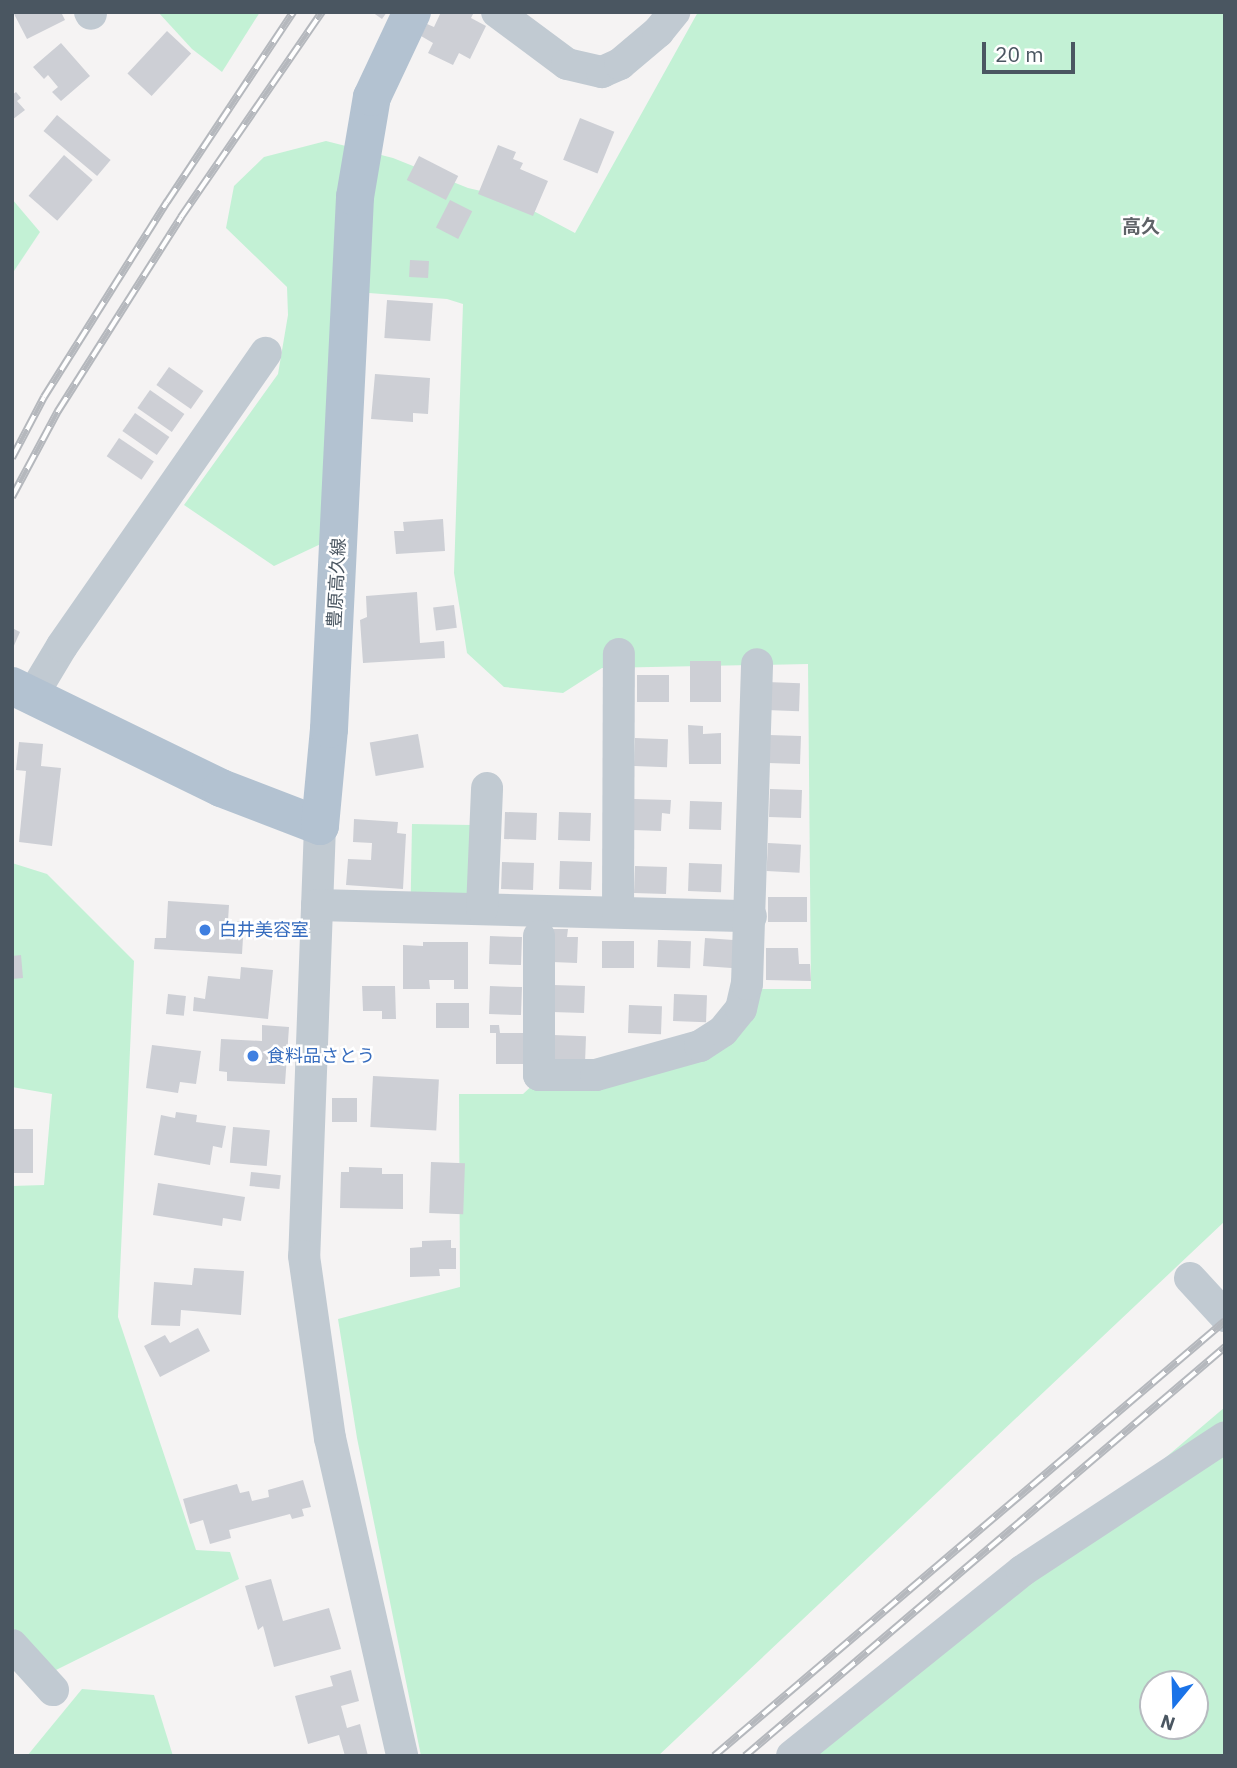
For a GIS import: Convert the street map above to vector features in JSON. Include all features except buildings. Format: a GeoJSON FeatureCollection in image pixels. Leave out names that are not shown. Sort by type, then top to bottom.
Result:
{"type":"FeatureCollection","features":[{"type":"Feature","properties":{"kind":"main road","name":"豊原高久線"},"geometry":{"type":"LineString","coordinates":[[320,825],[329,729],[355,197],[372,97],[412,12]]}},
{"type":"Feature","properties":{"kind":"main road"},"geometry":{"type":"LineString","coordinates":[[22,691],[221,788],[320,825]]}},
{"type":"Feature","properties":{"kind":"street"},"geometry":{"type":"LineString","coordinates":[[497,12],[567,64],[602,72],[620,64],[658,32],[674,12]]}},
{"type":"Feature","properties":{"kind":"street"},"geometry":{"type":"LineString","coordinates":[[22,691],[62,646],[266,353]]}},
{"type":"Feature","properties":{"kind":"street"},"geometry":{"type":"LineString","coordinates":[[618,912],[619,654]]}},
{"type":"Feature","properties":{"kind":"street"},"geometry":{"type":"LineString","coordinates":[[538,936],[538,1074],[596,1075],[700,1046],[723,1031],[741,1009],[747,984],[751,916],[757,664]]}},
{"type":"Feature","properties":{"kind":"street"},"geometry":{"type":"LineString","coordinates":[[482,909],[487,788]]}},
{"type":"Feature","properties":{"kind":"street"},"geometry":{"type":"LineString","coordinates":[[320,825],[304,1256],[330,1438],[402,1756]]}},
{"type":"Feature","properties":{"kind":"street"},"geometry":{"type":"LineString","coordinates":[[317,905],[751,916]]}},
{"type":"Feature","properties":{"kind":"street"},"geometry":{"type":"LineString","coordinates":[[1190,1278],[1225,1316]]}},
{"type":"Feature","properties":{"kind":"street"},"geometry":{"type":"LineString","coordinates":[[792,1756],[1022,1570],[1225,1437]]}},
{"type":"Feature","properties":{"kind":"street"},"geometry":{"type":"LineString","coordinates":[[12,1645],[53,1690]]}},
{"type":"Feature","properties":{"kind":"green space"},"geometry":{"type":"Polygon","coordinates":[[[158,12],[260,12],[222,72],[192,49],[158,12]]]}},
{"type":"Feature","properties":{"kind":"green space"},"geometry":{"type":"Polygon","coordinates":[[[698,12],[1225,12],[1225,1221],[658,1756],[421,1756],[357,1438],[338,1319],[460,1287],[459,1094],[523,1094],[537,1081],[693,1058],[759,989],[811,989],[808,664],[602,668],[563,693],[504,687],[467,653],[454,573],[463,304],[447,299],[343,291],[325,542],[274,566],[184,505],[278,374],[288,315],[287,287],[226,228],[234,186],[264,157],[326,141],[393,158],[468,188],[507,197],[575,233],[698,12]]]}},
{"type":"Feature","properties":{"kind":"green space"},"geometry":{"type":"Polygon","coordinates":[[[12,199],[40,232],[12,274],[12,199]]]}},
{"type":"Feature","properties":{"kind":"green space"},"geometry":{"type":"Polygon","coordinates":[[[412,824],[472,825],[471,895],[411,894],[412,824]]]}},
{"type":"Feature","properties":{"kind":"green space"},"geometry":{"type":"Polygon","coordinates":[[[12,863],[47,874],[134,961],[118,1317],[196,1550],[230,1552],[239,1579],[50,1673],[12,1626],[12,1186],[44,1185],[52,1094],[12,1087],[12,863]]]}},
{"type":"Feature","properties":{"kind":"green space"},"geometry":{"type":"Polygon","coordinates":[[[1225,1407],[1225,1756],[815,1756],[1225,1407]]]}},
{"type":"Feature","properties":{"kind":"green space"},"geometry":{"type":"Polygon","coordinates":[[[82,1689],[154,1695],[173,1756],[27,1756],[82,1689]]]}},
{"type":"Feature","properties":{"kind":"railway"},"geometry":{"type":"LineString","coordinates":[[12,458],[44,397],[167,202],[293,12]]}},
{"type":"Feature","properties":{"kind":"railway"},"geometry":{"type":"LineString","coordinates":[[12,497],[58,411],[181,217],[322,12]]}},
{"type":"Feature","properties":{"kind":"railway"},"geometry":{"type":"LineString","coordinates":[[714,1756],[1225,1321]]}},
{"type":"Feature","properties":{"kind":"railway"},"geometry":{"type":"LineString","coordinates":[[745,1756],[1225,1347]]}},
{"type":"Feature","properties":{"kind":"place","name":"白井美容室"},"geometry":{"type":"Point","coordinates":[205,930]}},
{"type":"Feature","properties":{"kind":"place","name":"食料品さとう"},"geometry":{"type":"Point","coordinates":[253,1056]}},
{"type":"Feature","properties":{"kind":"district","name":"高久"},"geometry":{"type":"Point","coordinates":[1141,227]}}]}
